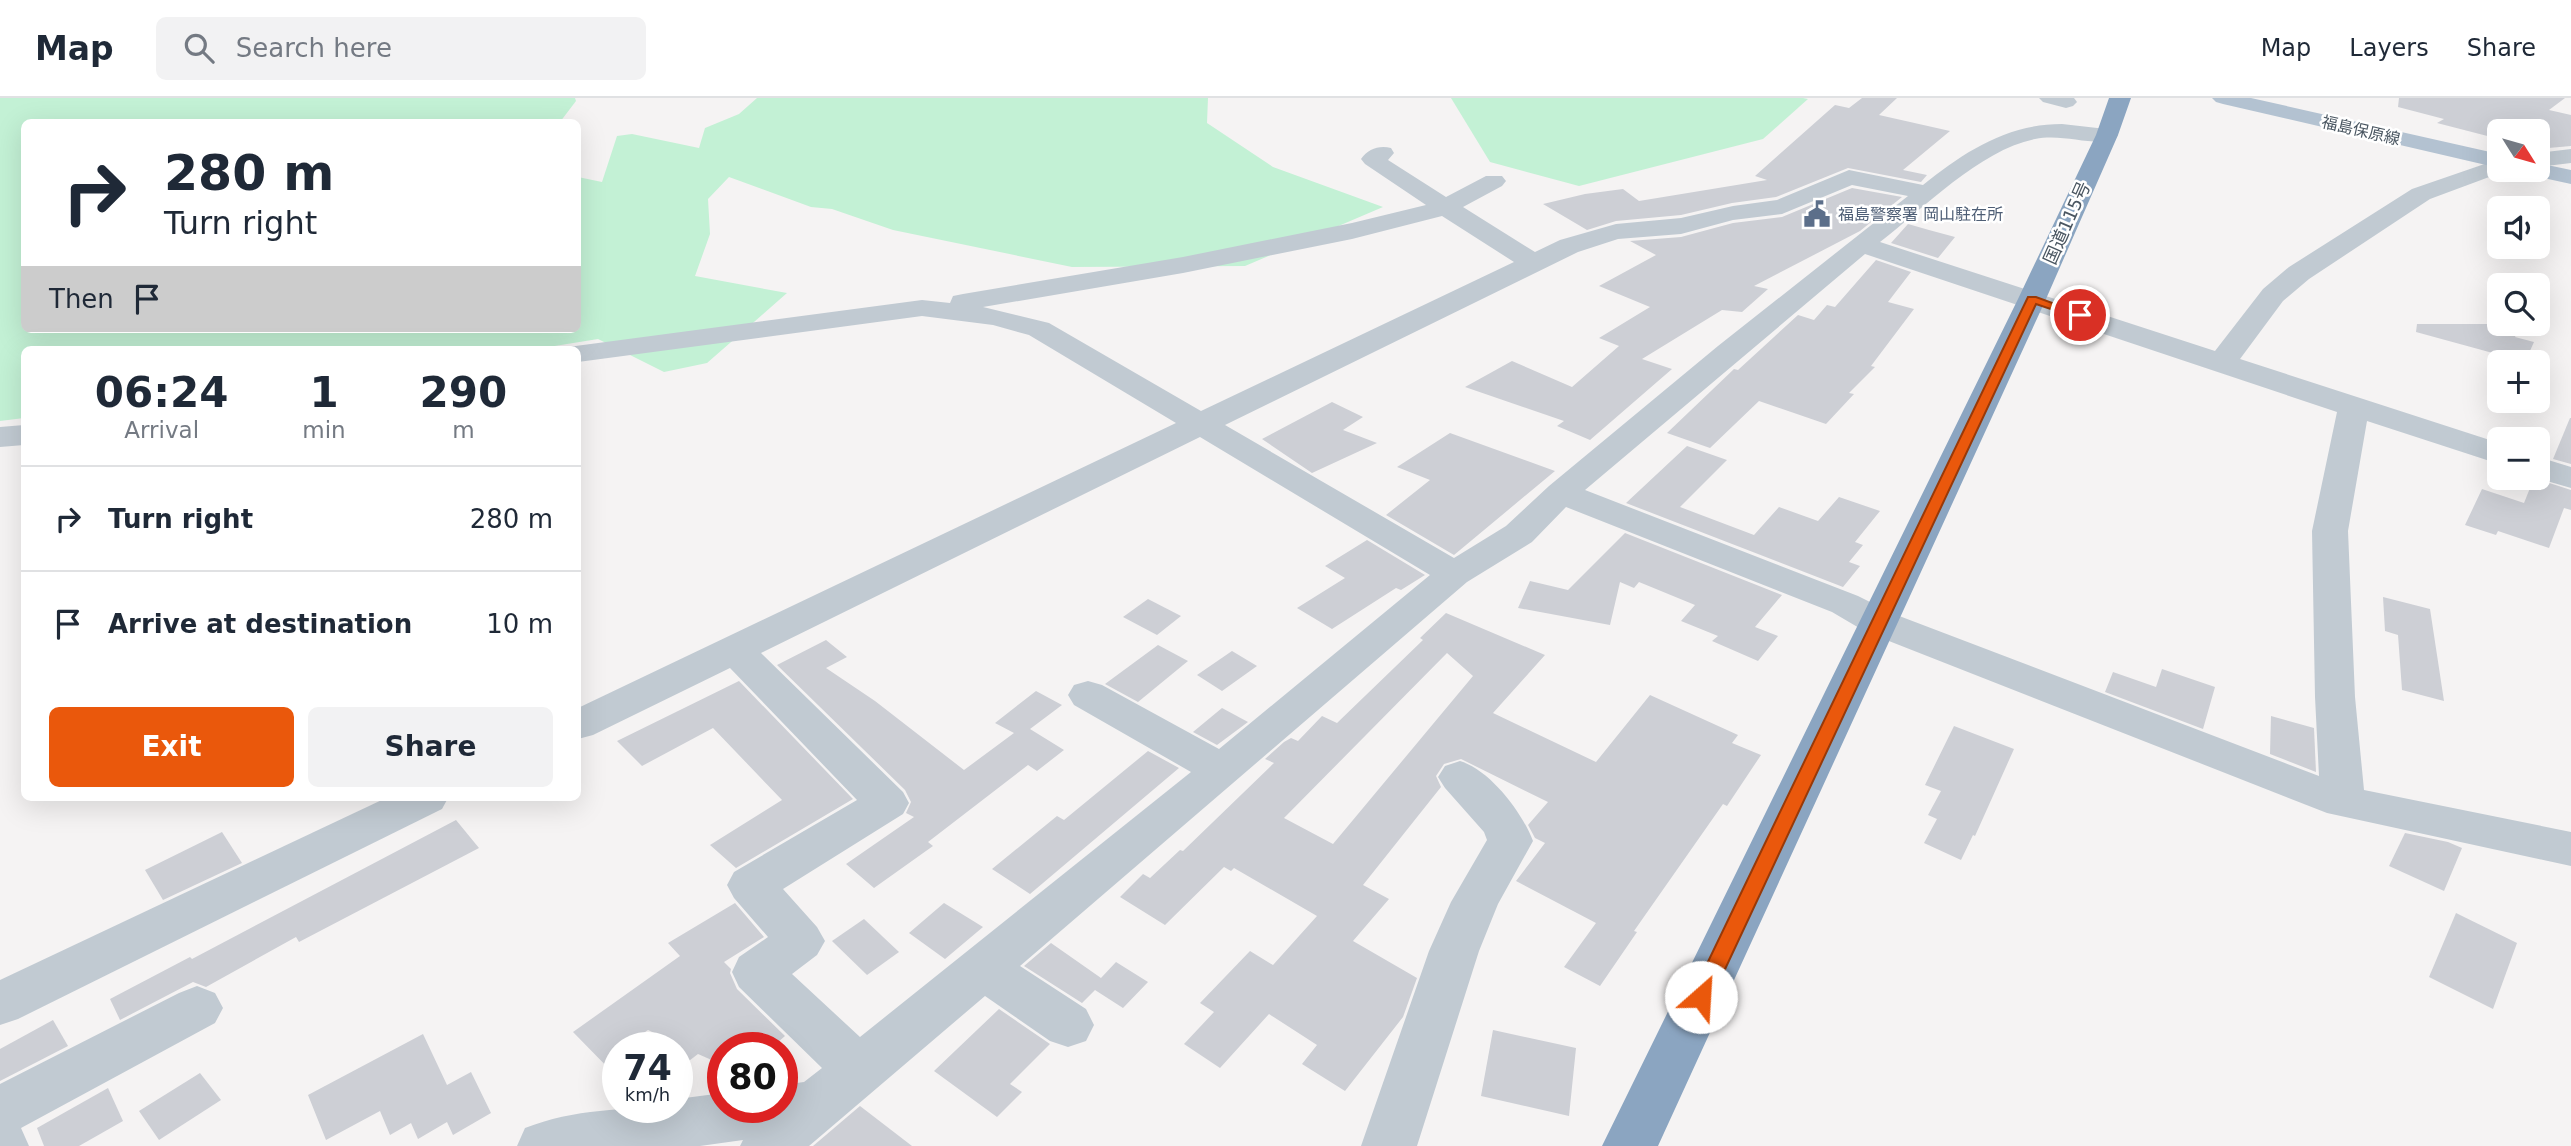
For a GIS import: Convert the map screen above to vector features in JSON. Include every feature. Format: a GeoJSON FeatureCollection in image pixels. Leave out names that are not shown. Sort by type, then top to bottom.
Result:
{"type":"FeatureCollection","features":[{"type":"Feature","properties":{"kind":"highway","name":"国道115号"},"geometry":{"type":"LineString","coordinates":[[1630,1146],[2032,299],[2107,135],[2120,98]]}},
{"type":"Feature","properties":{"kind":"highway","name":"国道115号"},"geometry":{"type":"LineString","coordinates":[[2107,135],[2134,98]]}},
{"type":"Feature","properties":{"kind":"main road","name":"福島保原線"},"geometry":{"type":"LineString","coordinates":[[2223,98],[2487,161]]}},
{"type":"Feature","properties":{"kind":"main road"},"geometry":{"type":"LineString","coordinates":[[2550,173],[2571,177]]}},
{"type":"Feature","properties":{"kind":"street"},"geometry":{"type":"LineString","coordinates":[[768,1146],[1454,574],[1519,534],[1561,493],[1861,244],[1938,185],[1996,145],[2018,136],[2048,114],[2107,135]]}},
{"type":"Feature","properties":{"kind":"street"},"geometry":{"type":"LineString","coordinates":[[1383,153],[1373,159],[1409,181],[1442,207],[1533,263]]}},
{"type":"Feature","properties":{"kind":"street"},"geometry":{"type":"LineString","coordinates":[[2550,159],[2571,156]]}},
{"type":"Feature","properties":{"kind":"street"},"geometry":{"type":"LineString","coordinates":[[1882,161],[1938,185]]}},
{"type":"Feature","properties":{"kind":"street"},"geometry":{"type":"LineString","coordinates":[[2222,363],[2273,295],[2299,273],[2421,194],[2487,169]]}},
{"type":"Feature","properties":{"kind":"street"},"geometry":{"type":"LineString","coordinates":[[581,724],[1569,246],[1615,232],[1681,226],[1733,213],[1782,207],[1849,177],[1938,185]]}},
{"type":"Feature","properties":{"kind":"street"},"geometry":{"type":"LineString","coordinates":[[581,353],[922,308],[1183,265],[1352,231],[1442,207],[1494,181]]}},
{"type":"Feature","properties":{"kind":"street"},"geometry":{"type":"LineString","coordinates":[[1861,244],[2487,450]]}},
{"type":"Feature","properties":{"kind":"street"},"geometry":{"type":"LineString","coordinates":[[922,308],[995,317],[1039,330],[1454,574]]}},
{"type":"Feature","properties":{"kind":"street"},"geometry":{"type":"LineString","coordinates":[[2343,802],[2335,697],[2330,531],[2354,407]]}},
{"type":"Feature","properties":{"kind":"street"},"geometry":{"type":"LineString","coordinates":[[0,437],[21,435]]}},
{"type":"Feature","properties":{"kind":"street"},"geometry":{"type":"LineString","coordinates":[[2550,471],[2571,478]]}},
{"type":"Feature","properties":{"kind":"street"},"geometry":{"type":"LineString","coordinates":[[1561,493],[1845,604],[1880,624],[2343,802],[2571,849]]}},
{"type":"Feature","properties":{"kind":"street"},"geometry":{"type":"LineString","coordinates":[[734,649],[887,803],[751,885],[800,941],[757,972],[859,1070]]}},
{"type":"Feature","properties":{"kind":"street"},"geometry":{"type":"LineString","coordinates":[[1088,695],[1222,770]]}},
{"type":"Feature","properties":{"kind":"street"},"geometry":{"type":"LineString","coordinates":[[1389,1146],[1454,951],[1475,902],[1510,841],[1504,825],[1460,777]]}},
{"type":"Feature","properties":{"kind":"street"},"geometry":{"type":"LineString","coordinates":[[0,1004],[420,801]]}},
{"type":"Feature","properties":{"kind":"street"},"geometry":{"type":"LineString","coordinates":[[983,968],[1068,1025]]}},
{"type":"Feature","properties":{"kind":"street"},"geometry":{"type":"LineString","coordinates":[[0,1111],[197,1008]]}},
{"type":"Feature","properties":{"kind":"street"},"geometry":{"type":"LineString","coordinates":[[545,1146],[621,1132],[817,1105]]}},
{"type":"Feature","properties":{"kind":"green space"},"geometry":{"type":"Polygon","coordinates":[[[0,98],[575,98],[576,101],[562,119],[21,119],[21,333],[581,333],[581,178],[602,182],[617,136],[632,134],[699,148],[705,128],[739,114],[757,98],[1208,98],[1207,123],[1273,167],[1383,207],[1245,266],[1072,267],[893,230],[832,209],[811,207],[729,177],[708,199],[710,234],[695,276],[787,293],[707,363],[664,372],[598,339],[555,346],[21,346],[21,418],[0,421],[0,98]]]}},
{"type":"Feature","properties":{"kind":"green space"},"geometry":{"type":"Polygon","coordinates":[[[1451,98],[1808,99],[1763,139],[1579,186],[1490,162],[1451,98]]]}},
{"type":"Feature","properties":{"kind":"building"},"geometry":{"type":"Polygon","coordinates":[[[1862,98],[1897,98],[1879,115],[1950,131],[1903,170],[1927,175],[1921,182],[1848,168],[1776,197],[1732,203],[1681,215],[1616,221],[1587,230],[1543,204],[1623,189],[1639,201],[1767,180],[1755,176],[1835,105],[1849,108],[1862,98]]]}},
{"type":"Feature","properties":{"kind":"building"},"geometry":{"type":"Polygon","coordinates":[[[2399,98],[2565,98],[2549,110],[2571,115],[2571,146],[2550,148],[2550,119],[2487,119],[2487,136],[2437,123],[2444,119],[2398,107],[2399,98]]]}},
{"type":"Feature","properties":{"kind":"building"},"geometry":{"type":"Polygon","coordinates":[[[1852,188],[1902,197],[1860,231],[1754,286],[1768,289],[1742,312],[1722,310],[1642,359],[1672,369],[1590,440],[1557,426],[1564,421],[1465,387],[1512,361],[1572,387],[1619,346],[1599,338],[1650,307],[1599,286],[1656,255],[1630,241],[1681,237],[1733,223],[1782,217],[1852,188]]]}},
{"type":"Feature","properties":{"kind":"building"},"geometry":{"type":"Polygon","coordinates":[[[1908,224],[1955,237],[1938,258],[1891,243],[1908,224]]]}},
{"type":"Feature","properties":{"kind":"building"},"geometry":{"type":"Polygon","coordinates":[[[1876,260],[1911,272],[1888,302],[1914,309],[1871,366],[1875,367],[1849,393],[1854,394],[1826,424],[1759,401],[1710,448],[1667,433],[1734,369],[1738,370],[1798,315],[1814,320],[1827,305],[1835,307],[1876,260]]]}},
{"type":"Feature","properties":{"kind":"building"},"geometry":{"type":"Polygon","coordinates":[[[2417,324],[2487,324],[2487,336],[2515,336],[2534,342],[2530,350],[2487,351],[2416,332],[2417,324]]]}},
{"type":"Feature","properties":{"kind":"building"},"geometry":{"type":"Polygon","coordinates":[[[1332,402],[1363,417],[1343,430],[1377,443],[1312,473],[1262,439],[1332,402]]]}},
{"type":"Feature","properties":{"kind":"building"},"geometry":{"type":"Polygon","coordinates":[[[2571,418],[2571,464],[2553,459],[2571,418]]]}},
{"type":"Feature","properties":{"kind":"building"},"geometry":{"type":"Polygon","coordinates":[[[1450,433],[1555,471],[1454,555],[1386,515],[1430,480],[1397,467],[1450,433]]]}},
{"type":"Feature","properties":{"kind":"building"},"geometry":{"type":"Polygon","coordinates":[[[1687,446],[1727,460],[1680,507],[1754,535],[1779,507],[1818,521],[1839,497],[1880,511],[1855,542],[1863,545],[1849,562],[1860,566],[1843,587],[1626,503],[1687,446]]]}},
{"type":"Feature","properties":{"kind":"building"},"geometry":{"type":"Polygon","coordinates":[[[2550,483],[2571,490],[2571,510],[2564,508],[2549,548],[2498,531],[2496,535],[2465,525],[2482,489],[2524,503],[2529,490],[2550,490],[2550,483]]]}},
{"type":"Feature","properties":{"kind":"building"},"geometry":{"type":"Polygon","coordinates":[[[1625,533],[1782,595],[1755,627],[1778,636],[1758,661],[1712,641],[1718,636],[1681,621],[1695,605],[1639,582],[1634,588],[1620,582],[1610,625],[1518,608],[1530,581],[1568,590],[1625,533]]]}},
{"type":"Feature","properties":{"kind":"building"},"geometry":{"type":"Polygon","coordinates":[[[1367,540],[1425,575],[1401,590],[1396,588],[1332,629],[1297,608],[1345,578],[1325,566],[1367,540]]]}},
{"type":"Feature","properties":{"kind":"building"},"geometry":{"type":"Polygon","coordinates":[[[2383,597],[2430,609],[2444,701],[2402,690],[2398,635],[2385,631],[2383,597]]]}},
{"type":"Feature","properties":{"kind":"building"},"geometry":{"type":"Polygon","coordinates":[[[1148,599],[1181,616],[1157,635],[1123,617],[1148,599]]]}},
{"type":"Feature","properties":{"kind":"building"},"geometry":{"type":"Polygon","coordinates":[[[1446,613],[1545,655],[1493,713],[1596,762],[1650,695],[1738,735],[1732,743],[1761,755],[1727,806],[1723,804],[1634,931],[1637,932],[1600,986],[1564,967],[1596,923],[1516,881],[1545,843],[1535,838],[1528,825],[1548,802],[1461,759],[1444,764],[1436,776],[1441,787],[1363,885],[1389,899],[1353,941],[1417,978],[1403,1017],[1345,1091],[1302,1064],[1317,1045],[1269,1014],[1220,1068],[1184,1044],[1214,1012],[1200,1003],[1250,951],[1273,965],[1317,916],[1234,868],[1231,871],[1224,867],[1165,925],[1120,897],[1143,874],[1150,878],[1180,850],[1183,851],[1274,763],[1265,759],[1284,742],[1291,738],[1298,741],[1322,716],[1337,723],[1423,640],[1420,638],[1446,613]],[[1447,653],[1284,818],[1333,844],[1473,676],[1447,653]]]}},
{"type":"Feature","properties":{"kind":"building"},"geometry":{"type":"Polygon","coordinates":[[[826,640],[847,657],[826,668],[875,701],[964,770],[1014,733],[995,723],[1036,691],[1062,705],[1030,729],[1064,750],[1037,771],[1028,765],[928,842],[933,846],[874,888],[846,864],[914,817],[906,813],[911,802],[905,790],[777,665],[826,640]]]}},
{"type":"Feature","properties":{"kind":"building"},"geometry":{"type":"Polygon","coordinates":[[[1158,645],[1188,661],[1138,702],[1105,684],[1158,645]]]}},
{"type":"Feature","properties":{"kind":"building"},"geometry":{"type":"Polygon","coordinates":[[[1232,651],[1257,666],[1222,691],[1197,675],[1232,651]]]}},
{"type":"Feature","properties":{"kind":"building"},"geometry":{"type":"Polygon","coordinates":[[[2162,669],[2215,687],[2203,729],[2105,692],[2113,672],[2156,687],[2162,669]]]}},
{"type":"Feature","properties":{"kind":"building"},"geometry":{"type":"Polygon","coordinates":[[[739,681],[853,799],[736,868],[710,845],[782,800],[713,728],[642,766],[617,741],[739,681]]]}},
{"type":"Feature","properties":{"kind":"building"},"geometry":{"type":"Polygon","coordinates":[[[1222,708],[1248,722],[1217,745],[1193,732],[1222,708]]]}},
{"type":"Feature","properties":{"kind":"building"},"geometry":{"type":"Polygon","coordinates":[[[2271,716],[2314,728],[2316,772],[2270,754],[2271,716]]]}},
{"type":"Feature","properties":{"kind":"building"},"geometry":{"type":"Polygon","coordinates":[[[1954,726],[2014,749],[1975,836],[1973,835],[1961,860],[1924,843],[1937,819],[1928,815],[1941,791],[1925,785],[1954,726]]]}},
{"type":"Feature","properties":{"kind":"building"},"geometry":{"type":"Polygon","coordinates":[[[1148,751],[1179,768],[1030,894],[992,869],[1057,816],[1064,820],[1148,751]]]}},
{"type":"Feature","properties":{"kind":"building"},"geometry":{"type":"Polygon","coordinates":[[[456,820],[479,848],[299,942],[296,937],[206,987],[193,982],[120,1020],[110,999],[190,957],[192,959],[456,820]]]}},
{"type":"Feature","properties":{"kind":"building"},"geometry":{"type":"Polygon","coordinates":[[[222,832],[242,863],[163,900],[145,870],[222,832]]]}},
{"type":"Feature","properties":{"kind":"building"},"geometry":{"type":"Polygon","coordinates":[[[2405,833],[2448,842],[2462,848],[2444,891],[2389,866],[2405,833]]]}},
{"type":"Feature","properties":{"kind":"building"},"geometry":{"type":"Polygon","coordinates":[[[735,903],[764,937],[724,962],[731,969],[730,973],[737,989],[781,1032],[707,1032],[707,1058],[698,1054],[693,1058],[693,1032],[602,1032],[602,1062],[573,1032],[680,956],[668,943],[735,903]]]}},
{"type":"Feature","properties":{"kind":"building"},"geometry":{"type":"Polygon","coordinates":[[[944,903],[983,927],[945,959],[909,933],[944,903]]]}},
{"type":"Feature","properties":{"kind":"building"},"geometry":{"type":"Polygon","coordinates":[[[2456,913],[2517,943],[2493,1009],[2429,977],[2456,913]]]}},
{"type":"Feature","properties":{"kind":"building"},"geometry":{"type":"Polygon","coordinates":[[[864,919],[899,952],[867,975],[832,941],[864,919]]]}},
{"type":"Feature","properties":{"kind":"building"},"geometry":{"type":"Polygon","coordinates":[[[1051,943],[1101,978],[1116,962],[1148,982],[1123,1008],[1095,990],[1082,1003],[1024,966],[1051,943]]]}},
{"type":"Feature","properties":{"kind":"building"},"geometry":{"type":"Polygon","coordinates":[[[999,1009],[1050,1044],[1010,1084],[1022,1092],[997,1117],[934,1071],[999,1009]]]}},
{"type":"Feature","properties":{"kind":"building"},"geometry":{"type":"Polygon","coordinates":[[[53,1020],[68,1046],[0,1081],[0,1049],[53,1020]]]}},
{"type":"Feature","properties":{"kind":"building"},"geometry":{"type":"Polygon","coordinates":[[[1493,1030],[1576,1048],[1569,1116],[1481,1096],[1493,1030]]]}},
{"type":"Feature","properties":{"kind":"building"},"geometry":{"type":"Polygon","coordinates":[[[423,1034],[447,1085],[471,1072],[491,1113],[453,1135],[447,1122],[418,1139],[411,1123],[390,1135],[380,1111],[326,1140],[308,1095],[423,1034]]]}},
{"type":"Feature","properties":{"kind":"building"},"geometry":{"type":"Polygon","coordinates":[[[200,1073],[221,1100],[159,1140],[139,1111],[200,1073]]]}},
{"type":"Feature","properties":{"kind":"building"},"geometry":{"type":"Polygon","coordinates":[[[108,1088],[123,1121],[79,1146],[44,1146],[37,1128],[108,1088]]]}},
{"type":"Feature","properties":{"kind":"building"},"geometry":{"type":"Polygon","coordinates":[[[860,1106],[912,1146],[813,1146],[860,1106]]]}},
{"type":"Feature","properties":{"kind":"place","name":"福島警察署 岡山駐在所"},"geometry":{"type":"Point","coordinates":[1817,214]}},
{"type":"Feature","properties":{"kind":"route"},"geometry":{"type":"LineString","coordinates":[[1701,997],[2032,299],[2080,315]]}}]}
